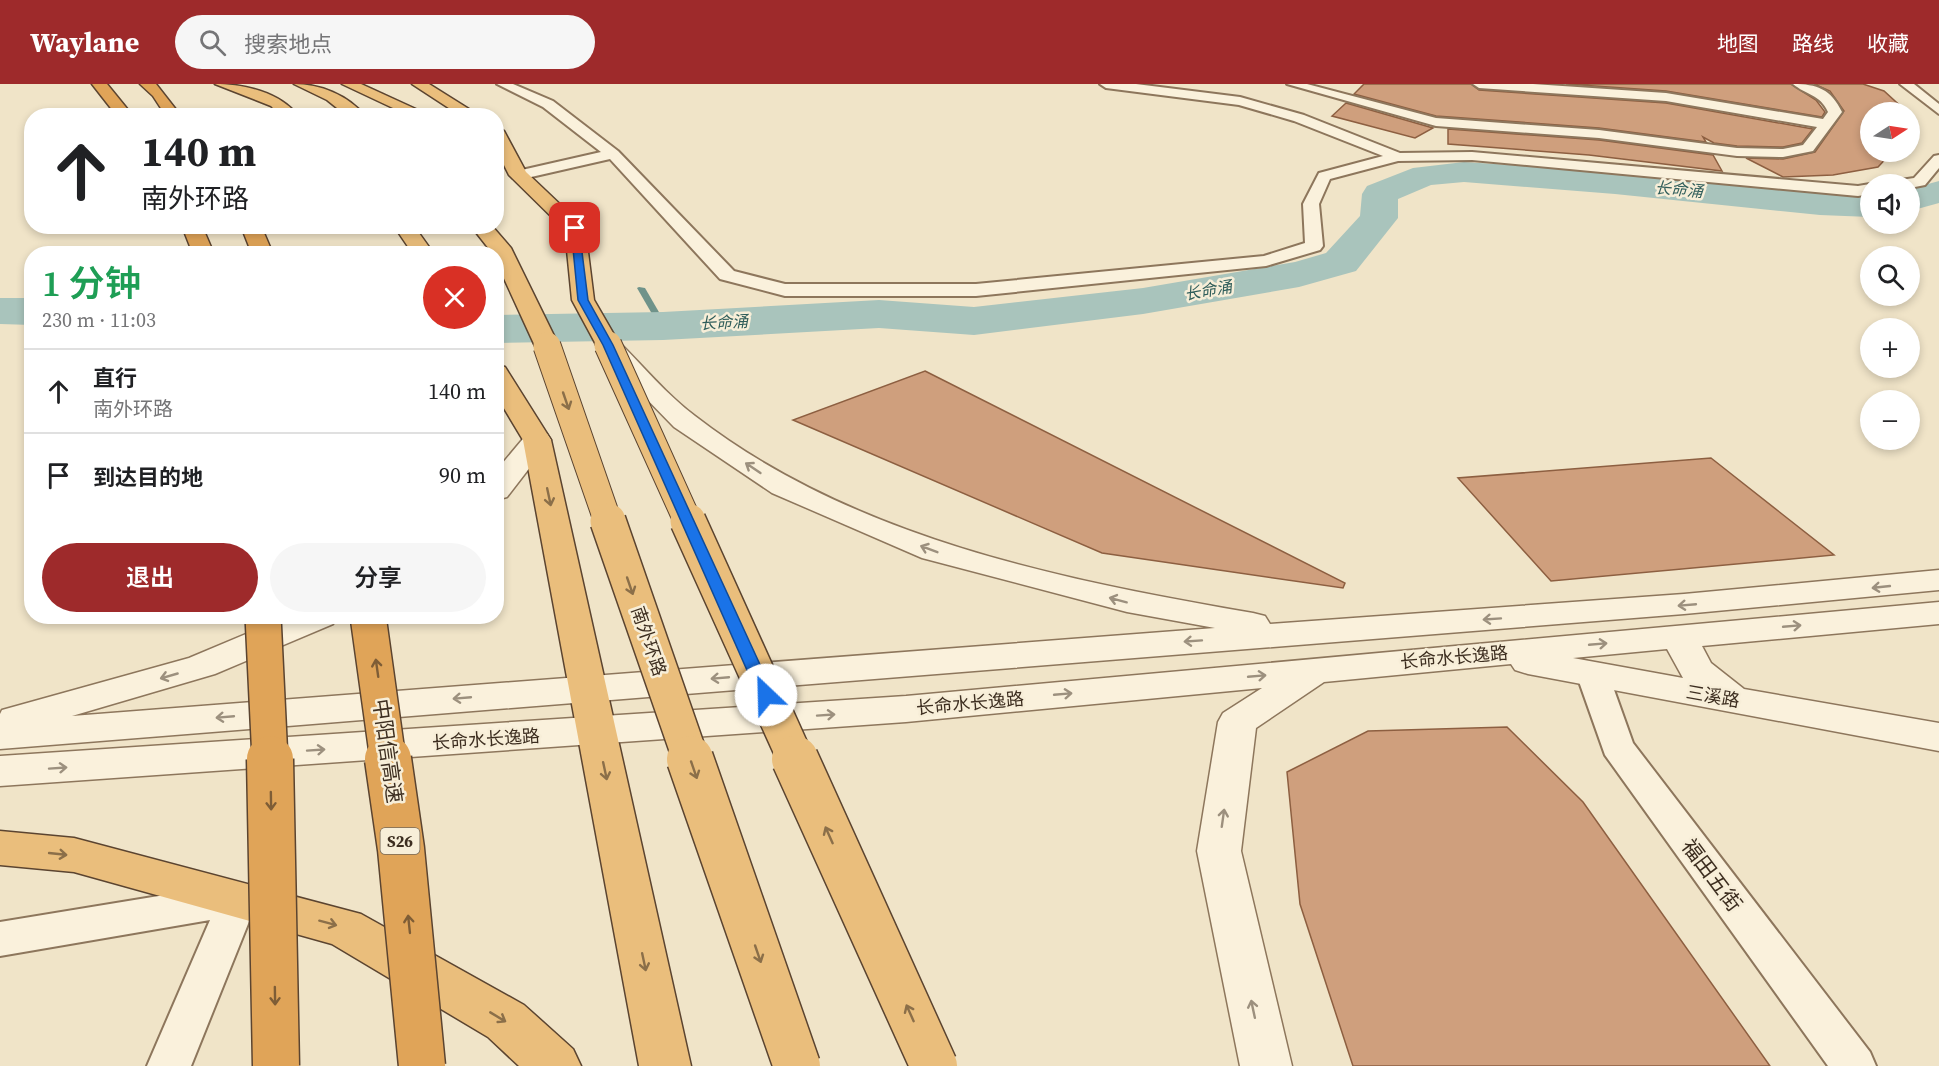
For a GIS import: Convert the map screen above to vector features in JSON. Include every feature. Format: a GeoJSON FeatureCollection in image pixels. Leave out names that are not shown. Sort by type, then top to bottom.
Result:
{"type":"FeatureCollection","features":[{"type":"Feature","properties":{"kind":"highway"},"geometry":{"type":"LineString","coordinates":[[99,84],[119,108]]}},
{"type":"Feature","properties":{"kind":"highway"},"geometry":{"type":"LineString","coordinates":[[147,84],[158,93],[168,108]]}},
{"type":"Feature","properties":{"kind":"highway"},"geometry":{"type":"LineString","coordinates":[[222,84],[276,103],[282,108]]}},
{"type":"Feature","properties":{"kind":"highway"},"geometry":{"type":"LineString","coordinates":[[301,84],[332,97],[347,108]]}},
{"type":"Feature","properties":{"kind":"highway"},"geometry":{"type":"LineString","coordinates":[[349,84],[405,108]]}},
{"type":"Feature","properties":{"kind":"highway"},"geometry":{"type":"LineString","coordinates":[[419,84],[459,108]]}},
{"type":"Feature","properties":{"kind":"highway"},"geometry":{"type":"LineString","coordinates":[[504,147],[518,175]]}},
{"type":"Feature","properties":{"kind":"highway"},"geometry":{"type":"LineString","coordinates":[[504,165],[518,175],[575,228],[583,300],[608,345],[934,1066]]}},
{"type":"Feature","properties":{"kind":"highway","name":"南外环路"},"geometry":{"type":"LineString","coordinates":[[488,234],[499,246]]}},
{"type":"Feature","properties":{"kind":"highway","name":"南外环路"},"geometry":{"type":"LineString","coordinates":[[504,254],[547,346],[797,1066]]}},
{"type":"Feature","properties":{"kind":"highway"},"geometry":{"type":"LineString","coordinates":[[504,385],[537,440],[665,1066]]}},
{"type":"Feature","properties":{"kind":"highway"},"geometry":{"type":"LineString","coordinates":[[263,624],[270,733],[276,1066]]}},
{"type":"Feature","properties":{"kind":"highway","name":"中阳信高速"},"geometry":{"type":"LineString","coordinates":[[369,624],[401,849],[422,1066]]}},
{"type":"Feature","properties":{"kind":"highway"},"geometry":{"type":"LineString","coordinates":[[0,848],[74,855],[345,928],[506,1021],[555,1066]]}},
{"type":"Feature","properties":{"kind":"street"},"geometry":{"type":"LineString","coordinates":[[503,84],[548,104],[614,154],[727,275],[785,290],[976,290],[1266,261],[1314,246],[1311,204],[1324,176],[1398,157],[1472,156],[1775,185],[1860,191]]}},
{"type":"Feature","properties":{"kind":"street"},"geometry":{"type":"LineString","coordinates":[[1106,84],[1240,101],[1308,121],[1398,157]]}},
{"type":"Feature","properties":{"kind":"street"},"geometry":{"type":"LineString","coordinates":[[1293,84],[1436,122],[1599,134],[1737,152],[1783,153],[1808,148],[1835,112],[1830,99],[1815,89],[1800,84]]}},
{"type":"Feature","properties":{"kind":"street"},"geometry":{"type":"LineString","coordinates":[[1479,84],[1666,96],[1826,124]]}},
{"type":"Feature","properties":{"kind":"street"},"geometry":{"type":"LineString","coordinates":[[1906,84],[1939,110]]}},
{"type":"Feature","properties":{"kind":"street"},"geometry":{"type":"LineString","coordinates":[[518,175],[614,154]]}},
{"type":"Feature","properties":{"kind":"street"},"geometry":{"type":"LineString","coordinates":[[1920,181],[1939,159]]}},
{"type":"Feature","properties":{"kind":"street"},"geometry":{"type":"LineString","coordinates":[[608,345],[684,421],[782,487],[933,551],[1127,602],[1299,632]]}},
{"type":"Feature","properties":{"kind":"street"},"geometry":{"type":"LineString","coordinates":[[504,481],[537,440]]}},
{"type":"Feature","properties":{"kind":"street","name":"长命水长逸路"},"geometry":{"type":"LineString","coordinates":[[0,735],[1299,632],[1592,612],[1815,594],[1939,580]]}},
{"type":"Feature","properties":{"kind":"street","name":"长命水长逸路"},"geometry":{"type":"LineString","coordinates":[[0,771],[906,709],[1939,612]]}},
{"type":"Feature","properties":{"kind":"street"},"geometry":{"type":"LineString","coordinates":[[0,724],[202,666],[302,624]]}},
{"type":"Feature","properties":{"kind":"street"},"geometry":{"type":"LineString","coordinates":[[1685,636],[1683,648],[1691,664],[1704,679],[1734,699]]}},
{"type":"Feature","properties":{"kind":"street","name":"三溪路"},"geometry":{"type":"LineString","coordinates":[[1486,654],[1939,737]]}},
{"type":"Feature","properties":{"kind":"street"},"geometry":{"type":"LineString","coordinates":[[1266,1066],[1218,850],[1237,722],[1317,670]]}},
{"type":"Feature","properties":{"kind":"street","name":"福田五街"},"geometry":{"type":"LineString","coordinates":[[1592,673],[1617,747],[1854,1066]]}},
{"type":"Feature","properties":{"kind":"street"},"geometry":{"type":"LineString","coordinates":[[0,939],[238,899]]}},
{"type":"Feature","properties":{"kind":"street"},"geometry":{"type":"LineString","coordinates":[[170,1066],[238,899]]}},
{"type":"Feature","properties":{"kind":"building"},"geometry":{"type":"Polygon","coordinates":[[[1364,84],[1471,84],[1479,90],[1666,103],[1813,129],[1802,143],[1783,147],[1737,146],[1714,143],[1703,137],[1706,142],[1599,128],[1436,116],[1354,94],[1364,84]]]}},
{"type":"Feature","properties":{"kind":"building"},"geometry":{"type":"Polygon","coordinates":[[[1566,84],[1791,84],[1816,100],[1825,112],[1822,117],[1666,91],[1566,84]]]}},
{"type":"Feature","properties":{"kind":"building"},"geometry":{"type":"Polygon","coordinates":[[[1814,84],[1863,84],[1884,91],[1896,102],[1860,102],[1860,162],[1883,162],[1878,167],[1833,175],[1783,177],[1746,158],[1783,159],[1815,152],[1844,111],[1830,91],[1814,84]]]}},
{"type":"Feature","properties":{"kind":"building"},"geometry":{"type":"Polygon","coordinates":[[[1346,103],[1433,128],[1415,138],[1332,116],[1346,103]]]}},
{"type":"Feature","properties":{"kind":"building"},"geometry":{"type":"Polygon","coordinates":[[[1448,129],[1599,140],[1713,155],[1722,171],[1589,155],[1448,144],[1448,129]]]}},
{"type":"Feature","properties":{"kind":"building"},"geometry":{"type":"Polygon","coordinates":[[[925,371],[1345,583],[1343,588],[1102,553],[793,420],[925,371]]]}},
{"type":"Feature","properties":{"kind":"building"},"geometry":{"type":"Polygon","coordinates":[[[1711,458],[1834,555],[1551,581],[1458,478],[1711,458]]]}},
{"type":"Feature","properties":{"kind":"building"},"geometry":{"type":"Polygon","coordinates":[[[1507,727],[1583,802],[1770,1066],[1353,1066],[1300,904],[1287,772],[1368,731],[1507,727]]]}},
{"type":"Feature","properties":{"kind":"waterway","name":"长命涌"},"geometry":{"type":"LineString","coordinates":[[504,329],[663,326],[879,314],[974,321],[1143,301],[1299,274],[1341,262],[1379,218],[1380,194],[1425,175],[1464,172],[1615,183],[1820,204],[1860,206]]}},
{"type":"Feature","properties":{"kind":"waterway","name":"长命涌"},"geometry":{"type":"LineString","coordinates":[[1920,197],[1939,192]]}},
{"type":"Feature","properties":{"kind":"waterway"},"geometry":{"type":"LineString","coordinates":[[641,288],[663,326]]}},
{"type":"Feature","properties":{"kind":"waterway","name":"长命涌"},"geometry":{"type":"LineString","coordinates":[[0,311],[24,312]]}},
{"type":"Feature","properties":{"kind":"route"},"geometry":{"type":"LineString","coordinates":[[575,228],[583,300],[608,345],[766,695]]}}]}
